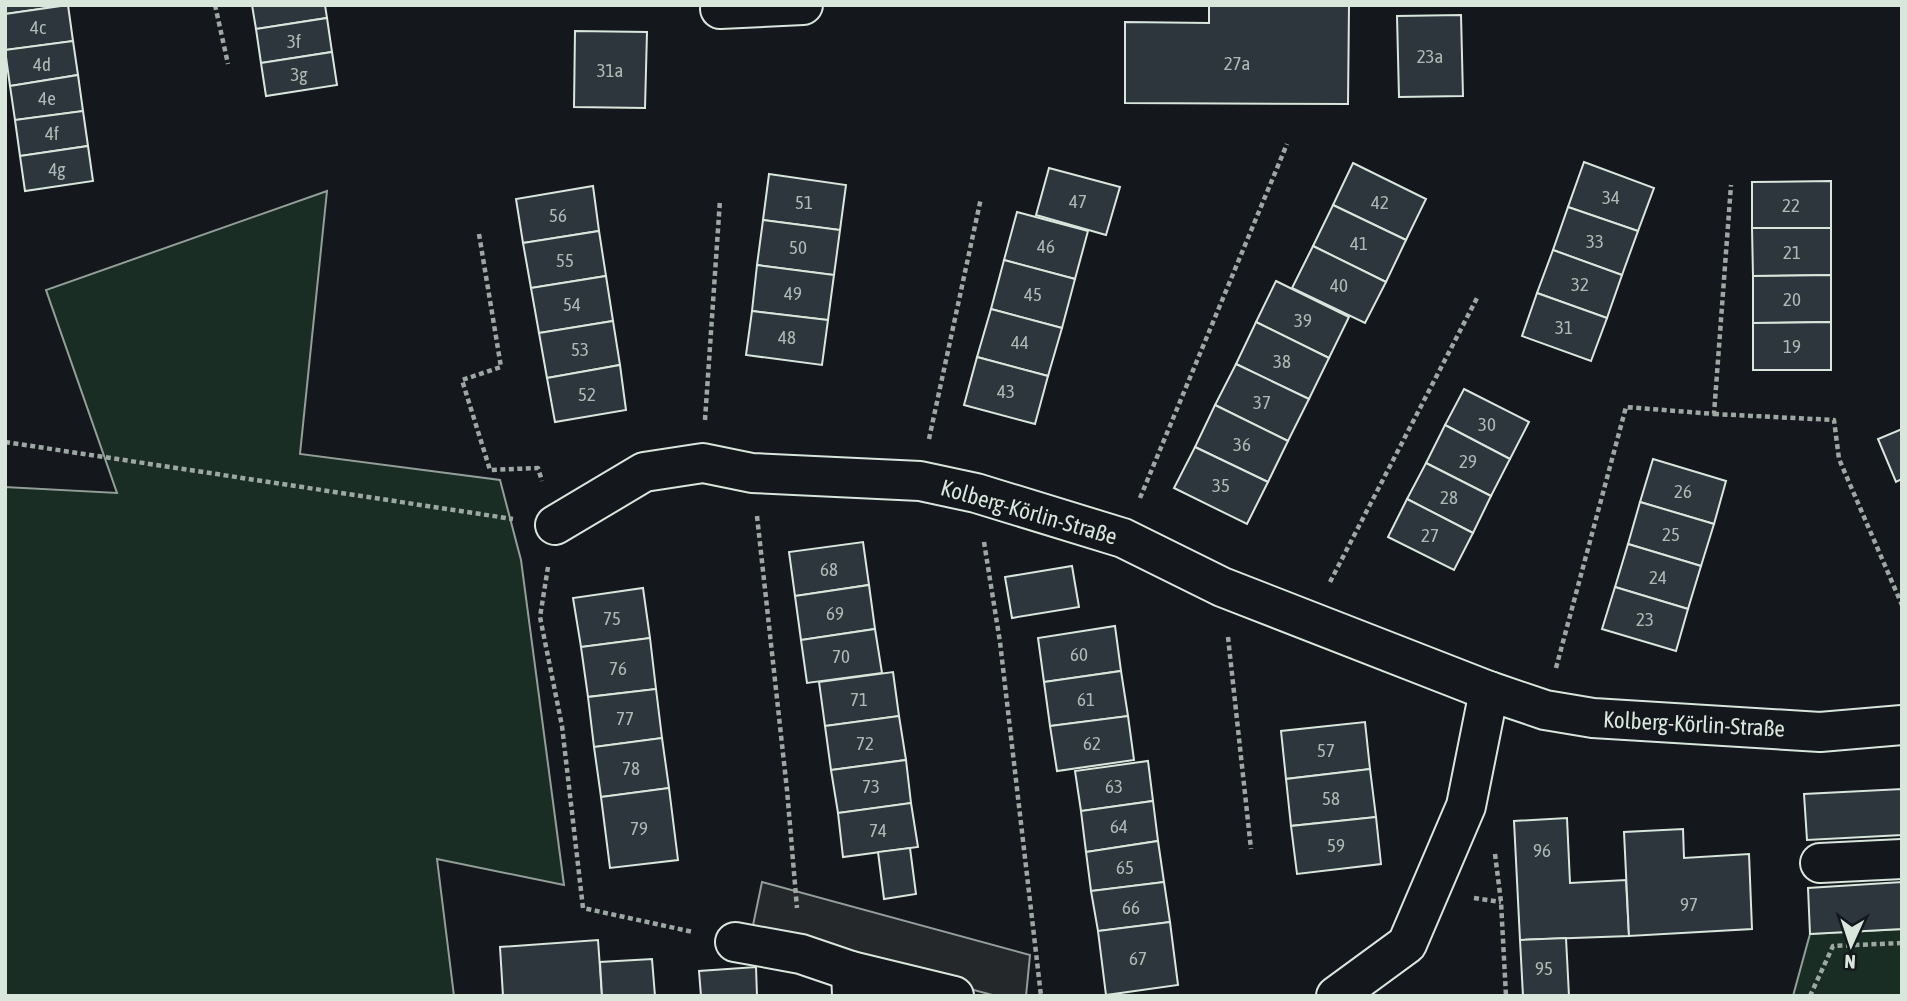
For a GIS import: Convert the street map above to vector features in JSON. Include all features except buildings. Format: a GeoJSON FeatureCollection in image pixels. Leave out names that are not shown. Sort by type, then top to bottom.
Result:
{"type":"FeatureCollection","features":[{"type":"Feature","properties":{"kind":"street"},"geometry":{"type":"LineString","coordinates":[[720,9],[803,5]]}},
{"type":"Feature","properties":{"kind":"street","name":"Kolberg-Körlin-Straße"},"geometry":{"type":"LineString","coordinates":[[555,525],[644,472],[703,463],[752,473],[920,481],[976,493],[1123,538],[1222,587],[1489,691],[1545,710],[1593,718],[1820,732],[1902,725]]}},
{"type":"Feature","properties":{"kind":"street"},"geometry":{"type":"LineString","coordinates":[[1336,996],[1406,944],[1466,806],[1489,691]]}},
{"type":"Feature","properties":{"kind":"street"},"geometry":{"type":"LineString","coordinates":[[1820,863],[1902,859]]}},
{"type":"Feature","properties":{"kind":"street"},"geometry":{"type":"LineString","coordinates":[[735,942],[801,954],[851,983],[954,996]]}},
{"type":"Feature","properties":{"kind":"path"},"geometry":{"type":"LineString","coordinates":[[215,5],[228,64]]}},
{"type":"Feature","properties":{"kind":"path"},"geometry":{"type":"LineString","coordinates":[[1123,538],[1287,144]]}},
{"type":"Feature","properties":{"kind":"path"},"geometry":{"type":"LineString","coordinates":[[1714,414],[1731,185]]}},
{"type":"Feature","properties":{"kind":"path"},"geometry":{"type":"LineString","coordinates":[[920,481],[981,198]]}},
{"type":"Feature","properties":{"kind":"path"},"geometry":{"type":"LineString","coordinates":[[703,463],[720,200]]}},
{"type":"Feature","properties":{"kind":"path"},"geometry":{"type":"LineString","coordinates":[[479,234],[500,367],[462,380],[490,470],[538,468],[555,525],[540,617],[562,726],[583,908],[735,942]]}},
{"type":"Feature","properties":{"kind":"path"},"geometry":{"type":"LineString","coordinates":[[1310,620],[1477,298]]}},
{"type":"Feature","properties":{"kind":"path"},"geometry":{"type":"LineString","coordinates":[[1545,710],[1626,407],[1833,421],[1839,459],[1902,605]]}},
{"type":"Feature","properties":{"kind":"path"},"geometry":{"type":"LineString","coordinates":[[5,442],[555,525]]}},
{"type":"Feature","properties":{"kind":"path"},"geometry":{"type":"LineString","coordinates":[[752,473],[787,790],[801,954]]}},
{"type":"Feature","properties":{"kind":"path"},"geometry":{"type":"LineString","coordinates":[[976,493],[1000,642],[1041,996]]}},
{"type":"Feature","properties":{"kind":"path"},"geometry":{"type":"LineString","coordinates":[[1222,587],[1251,849]]}},
{"type":"Feature","properties":{"kind":"path"},"geometry":{"type":"LineString","coordinates":[[1466,806],[1495,848],[1506,996]]}},
{"type":"Feature","properties":{"kind":"path"},"geometry":{"type":"LineString","coordinates":[[1810,996],[1833,946],[1902,943]]}},
{"type":"Feature","properties":{"kind":"green space"},"geometry":{"type":"Polygon","coordinates":[[[327,191],[300,454],[500,480],[521,560],[564,885],[437,859],[454,996],[5,996],[5,487],[117,493],[46,290],[327,191]]]}},
{"type":"Feature","properties":{"kind":"green space"},"geometry":{"type":"Polygon","coordinates":[[[1902,929],[1902,996],[1793,996],[1810,934],[1902,929]]]}},
{"type":"Feature","properties":{"kind":"shaded area"},"geometry":{"type":"Polygon","coordinates":[[[762,882],[1030,955],[1026,996],[996,996],[752,930],[762,882]]]}}]}
